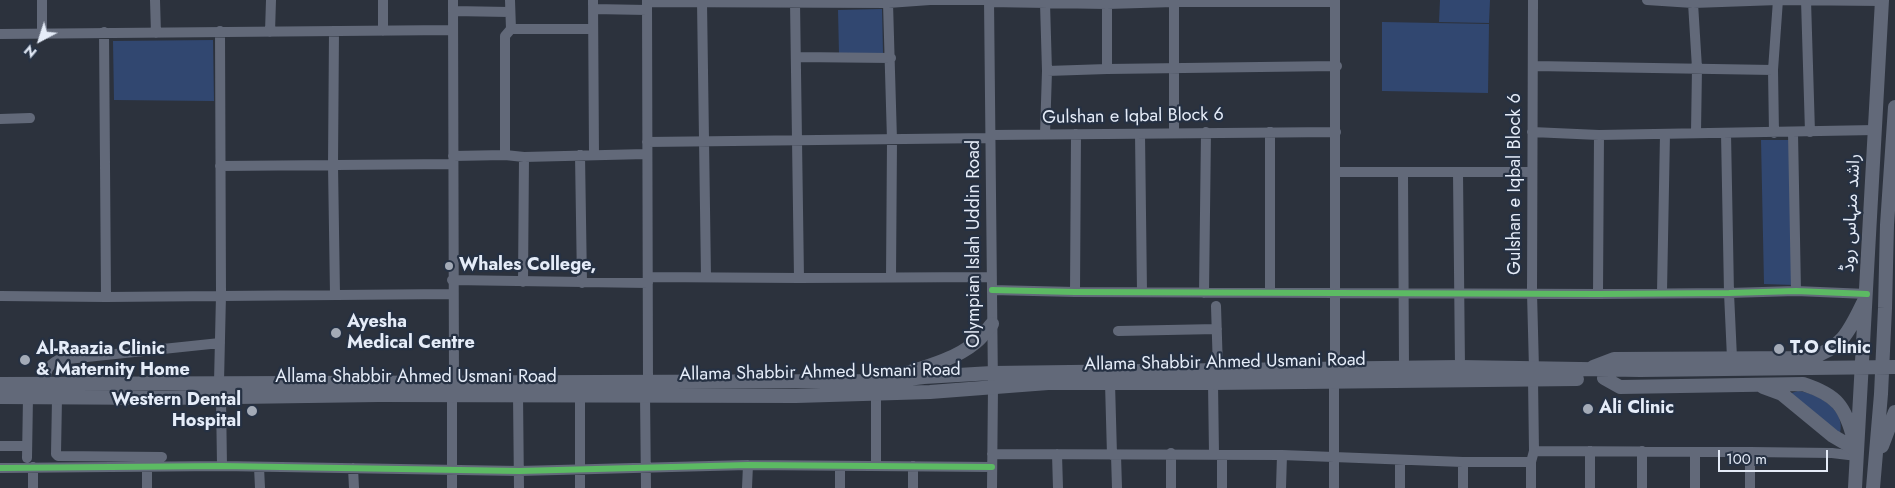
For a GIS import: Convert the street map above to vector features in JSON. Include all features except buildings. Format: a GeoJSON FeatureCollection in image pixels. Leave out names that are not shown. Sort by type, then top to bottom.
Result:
{"type":"FeatureCollection","features":[{"type":"Feature","properties":{"kind":"main road","name":"راشد منہاس روڈ"},"geometry":{"type":"LineString","coordinates":[[1855,488],[1882,0]]}},
{"type":"Feature","properties":{"kind":"main road","name":"راشد منہاس روڈ"},"geometry":{"type":"LineString","coordinates":[[1873,488],[1885,308],[1887,226],[1895,108]]}},
{"type":"Feature","properties":{"kind":"main road"},"geometry":{"type":"LineString","coordinates":[[1587,370],[1614,359],[1809,358],[1829,351],[1846,336],[1867,294]]}},
{"type":"Feature","properties":{"kind":"main road"},"geometry":{"type":"LineString","coordinates":[[1885,308],[1895,327]]}},
{"type":"Feature","properties":{"kind":"main road"},"geometry":{"type":"LineString","coordinates":[[891,382],[906,373],[964,350],[976,341],[992,324]]}},
{"type":"Feature","properties":{"kind":"main road"},"geometry":{"type":"LineString","coordinates":[[1640,374],[1895,367]]}},
{"type":"Feature","properties":{"kind":"main road","name":"Allama Shabbir Ahmed Usmani Road"},"geometry":{"type":"LineString","coordinates":[[1335,374],[1404,368],[1460,368],[1604,378],[1640,374]]}},
{"type":"Feature","properties":{"kind":"main road","name":"Allama Shabbir Ahmed Usmani Road"},"geometry":{"type":"LineString","coordinates":[[0,384],[219,382],[453,390],[518,396],[580,395],[647,389],[796,396],[876,394],[1048,383],[1110,383],[1216,377],[1335,374],[1533,374],[1587,370],[1640,374]]}},
{"type":"Feature","properties":{"kind":"main road","name":"Allama Shabbir Ahmed Usmani Road"},"geometry":{"type":"LineString","coordinates":[[0,397],[221,398],[453,390],[647,389],[891,382],[924,377],[992,373],[1216,377]]}},
{"type":"Feature","properties":{"kind":"main road"},"geometry":{"type":"LineString","coordinates":[[1640,374],[1895,375]]}},
{"type":"Feature","properties":{"kind":"main road"},"geometry":{"type":"LineString","coordinates":[[1604,378],[1620,388],[1803,384],[1822,390],[1835,400],[1846,415],[1857,453]]}},
{"type":"Feature","properties":{"kind":"main road"},"geometry":{"type":"LineString","coordinates":[[1757,384],[1782,394],[1857,453]]}},
{"type":"Feature","properties":{"kind":"main road"},"geometry":{"type":"LineString","coordinates":[[1875,466],[1895,412]]}},
{"type":"Feature","properties":{"kind":"street"},"geometry":{"type":"LineString","coordinates":[[42,0],[42,33]]}},
{"type":"Feature","properties":{"kind":"street"},"geometry":{"type":"LineString","coordinates":[[155,0],[156,33]]}},
{"type":"Feature","properties":{"kind":"street"},"geometry":{"type":"LineString","coordinates":[[270,32],[271,0]]}},
{"type":"Feature","properties":{"kind":"street"},"geometry":{"type":"LineString","coordinates":[[383,0],[384,31]]}},
{"type":"Feature","properties":{"kind":"street"},"geometry":{"type":"LineString","coordinates":[[452,488],[453,0]]}},
{"type":"Feature","properties":{"kind":"street"},"geometry":{"type":"LineString","coordinates":[[506,155],[505,36],[511,29],[510,0]]}},
{"type":"Feature","properties":{"kind":"street"},"geometry":{"type":"LineString","coordinates":[[594,154],[593,5],[744,1],[888,3],[930,0],[1107,4],[1140,1],[1335,1],[1337,172],[1334,488]]}},
{"type":"Feature","properties":{"kind":"street","name":"Gulshan e Iqbal Block 6"},"geometry":{"type":"LineString","coordinates":[[1530,488],[1531,462],[1534,451],[1532,293],[1533,0]]}},
{"type":"Feature","properties":{"kind":"street"},"geometry":{"type":"LineString","coordinates":[[1647,0],[1693,3],[1711,1],[1882,0]]}},
{"type":"Feature","properties":{"kind":"street"},"geometry":{"type":"LineString","coordinates":[[1774,132],[1773,70],[1778,0]]}},
{"type":"Feature","properties":{"kind":"street"},"geometry":{"type":"LineString","coordinates":[[1806,0],[1810,132]]}},
{"type":"Feature","properties":{"kind":"street","name":"Olympian Islah Uddin Road"},"geometry":{"type":"LineString","coordinates":[[989,1],[993,387],[992,488]]}},
{"type":"Feature","properties":{"kind":"street"},"geometry":{"type":"LineString","coordinates":[[702,2],[706,277]]}},
{"type":"Feature","properties":{"kind":"street"},"geometry":{"type":"LineString","coordinates":[[795,2],[799,278]]}},
{"type":"Feature","properties":{"kind":"street"},"geometry":{"type":"LineString","coordinates":[[1174,2],[1174,133]]}},
{"type":"Feature","properties":{"kind":"street"},"geometry":{"type":"LineString","coordinates":[[888,3],[891,58],[892,278]]}},
{"type":"Feature","properties":{"kind":"street"},"geometry":{"type":"LineString","coordinates":[[1044,134],[1047,71],[1046,3]]}},
{"type":"Feature","properties":{"kind":"street"},"geometry":{"type":"LineString","coordinates":[[1693,3],[1697,68],[1696,132]]}},
{"type":"Feature","properties":{"kind":"street"},"geometry":{"type":"LineString","coordinates":[[646,488],[648,280],[646,154],[647,4]]}},
{"type":"Feature","properties":{"kind":"street"},"geometry":{"type":"LineString","coordinates":[[1107,4],[1108,69]]}},
{"type":"Feature","properties":{"kind":"street"},"geometry":{"type":"LineString","coordinates":[[453,11],[510,12]]}},
{"type":"Feature","properties":{"kind":"street"},"geometry":{"type":"LineString","coordinates":[[511,29],[592,29]]}},
{"type":"Feature","properties":{"kind":"street"},"geometry":{"type":"LineString","coordinates":[[0,34],[452,30]]}},
{"type":"Feature","properties":{"kind":"street"},"geometry":{"type":"LineString","coordinates":[[219,382],[221,295],[220,31]]}},
{"type":"Feature","properties":{"kind":"street"},"geometry":{"type":"LineString","coordinates":[[334,31],[333,165],[335,295]]}},
{"type":"Feature","properties":{"kind":"street"},"geometry":{"type":"LineString","coordinates":[[104,32],[106,297]]}},
{"type":"Feature","properties":{"kind":"street"},"geometry":{"type":"LineString","coordinates":[[797,57],[891,58]]}},
{"type":"Feature","properties":{"kind":"street"},"geometry":{"type":"LineString","coordinates":[[1047,71],[1336,66]]}},
{"type":"Feature","properties":{"kind":"street"},"geometry":{"type":"LineString","coordinates":[[1534,66],[1773,70]]}},
{"type":"Feature","properties":{"kind":"street"},"geometry":{"type":"LineString","coordinates":[[0,119],[30,118]]}},
{"type":"Feature","properties":{"kind":"street"},"geometry":{"type":"LineString","coordinates":[[1532,132],[1598,135],[1876,130]]}},
{"type":"Feature","properties":{"kind":"street"},"geometry":{"type":"LineString","coordinates":[[1204,293],[1206,132]]}},
{"type":"Feature","properties":{"kind":"street"},"geometry":{"type":"LineString","coordinates":[[1270,132],[1270,292]]}},
{"type":"Feature","properties":{"kind":"street","name":"Gulshan e Iqbal Block 6"},"geometry":{"type":"LineString","coordinates":[[646,142],[892,140],[1044,134],[1336,132]]}},
{"type":"Feature","properties":{"kind":"street"},"geometry":{"type":"LineString","coordinates":[[1793,132],[1796,291]]}},
{"type":"Feature","properties":{"kind":"street"},"geometry":{"type":"LineString","coordinates":[[1726,133],[1732,358]]}},
{"type":"Feature","properties":{"kind":"street"},"geometry":{"type":"LineString","coordinates":[[1075,292],[1076,134]]}},
{"type":"Feature","properties":{"kind":"street"},"geometry":{"type":"LineString","coordinates":[[1140,134],[1142,292]]}},
{"type":"Feature","properties":{"kind":"street"},"geometry":{"type":"LineString","coordinates":[[1662,292],[1665,134]]}},
{"type":"Feature","properties":{"kind":"street"},"geometry":{"type":"LineString","coordinates":[[1598,135],[1598,294]]}},
{"type":"Feature","properties":{"kind":"street"},"geometry":{"type":"LineString","coordinates":[[220,166],[333,165],[453,160],[506,155],[646,154]]}},
{"type":"Feature","properties":{"kind":"street"},"geometry":{"type":"LineString","coordinates":[[580,155],[582,283]]}},
{"type":"Feature","properties":{"kind":"street"},"geometry":{"type":"LineString","coordinates":[[523,282],[524,156]]}},
{"type":"Feature","properties":{"kind":"street"},"geometry":{"type":"LineString","coordinates":[[1337,172],[1532,172]]}},
{"type":"Feature","properties":{"kind":"street"},"geometry":{"type":"LineString","coordinates":[[1403,173],[1404,368]]}},
{"type":"Feature","properties":{"kind":"street"},"geometry":{"type":"LineString","coordinates":[[1458,173],[1460,368]]}},
{"type":"Feature","properties":{"kind":"street"},"geometry":{"type":"LineString","coordinates":[[452,280],[582,283],[706,277],[992,277]]}},
{"type":"Feature","properties":{"kind":"street"},"geometry":{"type":"LineString","coordinates":[[992,290],[1204,293],[1460,292],[1598,294],[1796,291],[1867,294]]}},
{"type":"Feature","properties":{"kind":"street"},"geometry":{"type":"LineString","coordinates":[[0,296],[452,294]]}},
{"type":"Feature","properties":{"kind":"street"},"geometry":{"type":"LineString","coordinates":[[1216,306],[1218,455],[1222,488]]}},
{"type":"Feature","properties":{"kind":"street"},"geometry":{"type":"LineString","coordinates":[[1118,331],[1217,329]]}},
{"type":"Feature","properties":{"kind":"street"},"geometry":{"type":"LineString","coordinates":[[45,385],[47,370],[51,363],[58,360],[220,343]]}},
{"type":"Feature","properties":{"kind":"street"},"geometry":{"type":"LineString","coordinates":[[1110,383],[1117,488]]}},
{"type":"Feature","properties":{"kind":"street"},"geometry":{"type":"LineString","coordinates":[[876,394],[876,466]]}},
{"type":"Feature","properties":{"kind":"street"},"geometry":{"type":"LineString","coordinates":[[580,395],[580,488]]}},
{"type":"Feature","properties":{"kind":"street"},"geometry":{"type":"LineString","coordinates":[[518,396],[519,488]]}},
{"type":"Feature","properties":{"kind":"street"},"geometry":{"type":"LineString","coordinates":[[27,458],[28,397]]}},
{"type":"Feature","properties":{"kind":"street"},"geometry":{"type":"LineString","coordinates":[[57,398],[56,454],[58,456],[162,457]]}},
{"type":"Feature","properties":{"kind":"street"},"geometry":{"type":"LineString","coordinates":[[221,398],[222,466]]}},
{"type":"Feature","properties":{"kind":"street"},"geometry":{"type":"LineString","coordinates":[[0,446],[27,446]]}},
{"type":"Feature","properties":{"kind":"street"},"geometry":{"type":"LineString","coordinates":[[1534,451],[1857,453]]}},
{"type":"Feature","properties":{"kind":"street"},"geometry":{"type":"LineString","coordinates":[[1590,451],[1590,488]]}},
{"type":"Feature","properties":{"kind":"street"},"geometry":{"type":"LineString","coordinates":[[1642,451],[1642,488]]}},
{"type":"Feature","properties":{"kind":"street"},"geometry":{"type":"LineString","coordinates":[[1750,452],[1750,488]]}},
{"type":"Feature","properties":{"kind":"street"},"geometry":{"type":"LineString","coordinates":[[1695,453],[1695,488]]}},
{"type":"Feature","properties":{"kind":"street"},"geometry":{"type":"LineString","coordinates":[[992,454],[1282,455],[1463,462],[1531,462]]}},
{"type":"Feature","properties":{"kind":"street"},"geometry":{"type":"LineString","coordinates":[[1057,454],[1058,488]]}},
{"type":"Feature","properties":{"kind":"street"},"geometry":{"type":"LineString","coordinates":[[1171,454],[1171,488]]}},
{"type":"Feature","properties":{"kind":"street"},"geometry":{"type":"LineString","coordinates":[[1281,488],[1282,455]]}},
{"type":"Feature","properties":{"kind":"street"},"geometry":{"type":"LineString","coordinates":[[1400,460],[1400,488]]}},
{"type":"Feature","properties":{"kind":"street"},"geometry":{"type":"LineString","coordinates":[[1463,462],[1463,488]]}},
{"type":"Feature","properties":{"kind":"street"},"geometry":{"type":"LineString","coordinates":[[747,488],[748,465]]}},
{"type":"Feature","properties":{"kind":"street"},"geometry":{"type":"LineString","coordinates":[[0,468],[222,466],[519,471],[748,465],[992,466]]}},
{"type":"Feature","properties":{"kind":"street"},"geometry":{"type":"LineString","coordinates":[[840,466],[840,488]]}},
{"type":"Feature","properties":{"kind":"street"},"geometry":{"type":"LineString","coordinates":[[913,466],[913,488]]}},
{"type":"Feature","properties":{"kind":"street"},"geometry":{"type":"LineString","coordinates":[[33,467],[33,488]]}},
{"type":"Feature","properties":{"kind":"street"},"geometry":{"type":"LineString","coordinates":[[147,467],[147,488]]}},
{"type":"Feature","properties":{"kind":"street"},"geometry":{"type":"LineString","coordinates":[[259,467],[260,488]]}},
{"type":"Feature","properties":{"kind":"street"},"geometry":{"type":"LineString","coordinates":[[353,468],[354,488]]}},
{"type":"Feature","properties":{"kind":"shaded area"},"geometry":{"type":"Polygon","coordinates":[[[1440,0],[1490,0],[1489,23],[1439,22],[1440,0]]]}},
{"type":"Feature","properties":{"kind":"shaded area"},"geometry":{"type":"Polygon","coordinates":[[[882,9],[883,53],[839,54],[838,10],[882,9]]]}},
{"type":"Feature","properties":{"kind":"shaded area"},"geometry":{"type":"Polygon","coordinates":[[[1382,22],[1489,24],[1488,93],[1382,91],[1382,22]]]}},
{"type":"Feature","properties":{"kind":"shaded area"},"geometry":{"type":"Polygon","coordinates":[[[213,40],[214,101],[114,100],[113,41],[213,40]]]}},
{"type":"Feature","properties":{"kind":"shaded area"},"geometry":{"type":"Polygon","coordinates":[[[1761,140],[1790,140],[1794,285],[1764,284],[1761,140]]]}},
{"type":"Feature","properties":{"kind":"shaded area"},"geometry":{"type":"Polygon","coordinates":[[[1798,391],[1806,392],[1822,399],[1835,410],[1841,425],[1840,433],[1788,394],[1798,391]]]}},
{"type":"Feature","properties":{"kind":"cycle path"},"geometry":{"type":"LineString","coordinates":[[992,290],[1598,294],[1796,291],[1867,294]]}},
{"type":"Feature","properties":{"kind":"cycle path"},"geometry":{"type":"LineString","coordinates":[[0,468],[222,466],[519,471],[748,465],[992,467]]}},
{"type":"Feature","properties":{"kind":"place","name":"Whales College,"},"geometry":{"type":"Point","coordinates":[449,266]}},
{"type":"Feature","properties":{"kind":"place","name":"Ayesha Medical Centre"},"geometry":{"type":"Point","coordinates":[336,333]}},
{"type":"Feature","properties":{"kind":"place","name":"T.O Clinic"},"geometry":{"type":"Point","coordinates":[1779,349]}},
{"type":"Feature","properties":{"kind":"place","name":"Al-Raazia Clinic & Maternity Home"},"geometry":{"type":"Point","coordinates":[25,360]}},
{"type":"Feature","properties":{"kind":"place","name":"Ali Clinic"},"geometry":{"type":"Point","coordinates":[1588,409]}},
{"type":"Feature","properties":{"kind":"place","name":"Western Dental Hospital"},"geometry":{"type":"Point","coordinates":[252,411]}}]}
